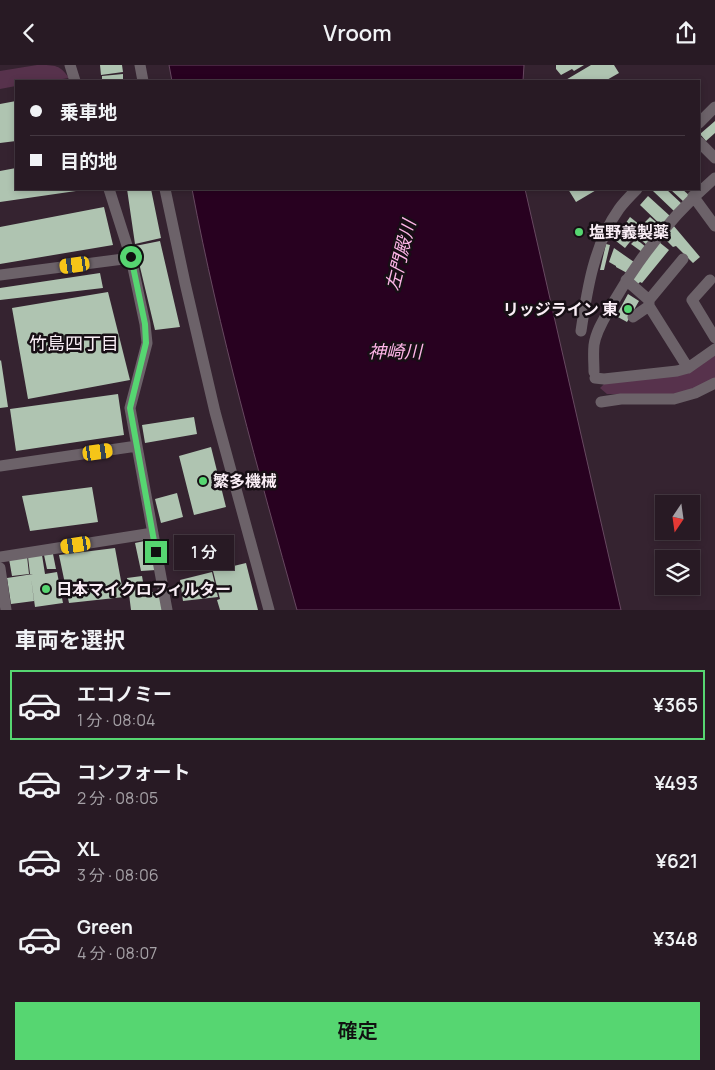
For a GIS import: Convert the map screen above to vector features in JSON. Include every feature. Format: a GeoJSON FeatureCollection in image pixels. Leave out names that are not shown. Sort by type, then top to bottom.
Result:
{"type":"FeatureCollection","features":[{"type":"Feature","properties":{"kind":"street"},"geometry":{"type":"LineString","coordinates":[[70,65],[76,80]]}},
{"type":"Feature","properties":{"kind":"street"},"geometry":{"type":"LineString","coordinates":[[140,65],[144,80]]}},
{"type":"Feature","properties":{"kind":"street"},"geometry":{"type":"LineString","coordinates":[[700,125],[715,107]]}},
{"type":"Feature","properties":{"kind":"street"},"geometry":{"type":"LineString","coordinates":[[700,142],[715,158]]}},
{"type":"Feature","properties":{"kind":"street"},"geometry":{"type":"LineString","coordinates":[[715,178],[693,197],[657,237],[626,280],[599,328],[594,344],[594,375],[604,379],[677,371],[688,368],[715,349]]}},
{"type":"Feature","properties":{"kind":"street"},"geometry":{"type":"LineString","coordinates":[[109,190],[131,257],[145,324],[146,343],[130,408],[167,610]]}},
{"type":"Feature","properties":{"kind":"street"},"geometry":{"type":"LineString","coordinates":[[166,190],[185,283],[215,412],[269,610]]}},
{"type":"Feature","properties":{"kind":"street"},"geometry":{"type":"LineString","coordinates":[[581,331],[587,291],[595,261],[608,227],[619,209],[635,190]]}},
{"type":"Feature","properties":{"kind":"street"},"geometry":{"type":"LineString","coordinates":[[685,190],[715,225]]}},
{"type":"Feature","properties":{"kind":"street"},"geometry":{"type":"LineString","coordinates":[[0,275],[131,257]]}},
{"type":"Feature","properties":{"kind":"street"},"geometry":{"type":"LineString","coordinates":[[633,317],[649,303],[683,259]]}},
{"type":"Feature","properties":{"kind":"street"},"geometry":{"type":"LineString","coordinates":[[626,280],[649,303],[688,368]]}},
{"type":"Feature","properties":{"kind":"street"},"geometry":{"type":"LineString","coordinates":[[710,280],[692,300],[715,337]]}},
{"type":"Feature","properties":{"kind":"street"},"geometry":{"type":"LineString","coordinates":[[601,402],[621,399],[674,399],[695,393],[715,383]]}},
{"type":"Feature","properties":{"kind":"street"},"geometry":{"type":"LineString","coordinates":[[0,465],[137,446]]}},
{"type":"Feature","properties":{"kind":"street"},"geometry":{"type":"LineString","coordinates":[[0,557],[153,533]]}},
{"type":"Feature","properties":{"kind":"street"},"geometry":{"type":"LineString","coordinates":[[0,568],[6,610]]}},
{"type":"Feature","properties":{"kind":"shaded area"},"geometry":{"type":"Polygon","coordinates":[[[49,65],[60,68],[69,78],[56,80],[15,80],[15,86],[0,89],[0,71],[49,65]]]}},
{"type":"Feature","properties":{"kind":"shaded area"},"geometry":{"type":"Polygon","coordinates":[[[715,353],[715,379],[678,394],[652,396],[607,394],[600,388],[605,383],[667,375],[715,353]]]}},
{"type":"Feature","properties":{"kind":"water"},"geometry":{"type":"Polygon","coordinates":[[[169,65],[524,65],[523,80],[172,80],[169,65]]]}},
{"type":"Feature","properties":{"kind":"water","name":"神崎川"},"geometry":{"type":"Polygon","coordinates":[[[192,190],[525,190],[621,610],[297,610],[227,348],[192,190]]]}},
{"type":"Feature","properties":{"kind":"building"},"geometry":{"type":"Polygon","coordinates":[[[100,65],[122,65],[123,72],[101,75],[100,65]]]}},
{"type":"Feature","properties":{"kind":"building"},"geometry":{"type":"Polygon","coordinates":[[[556,65],[584,65],[574,71],[572,69],[561,75],[556,69],[556,65]]]}},
{"type":"Feature","properties":{"kind":"building"},"geometry":{"type":"Polygon","coordinates":[[[591,65],[614,65],[619,73],[607,80],[566,80],[591,65]]]}},
{"type":"Feature","properties":{"kind":"building"},"geometry":{"type":"Polygon","coordinates":[[[123,74],[123,80],[102,80],[102,76],[123,74]]]}},
{"type":"Feature","properties":{"kind":"building"},"geometry":{"type":"Polygon","coordinates":[[[15,101],[15,141],[0,143],[0,104],[15,101]]]}},
{"type":"Feature","properties":{"kind":"building"},"geometry":{"type":"Polygon","coordinates":[[[715,121],[715,133],[706,141],[700,134],[715,121]]]}},
{"type":"Feature","properties":{"kind":"building"},"geometry":{"type":"Polygon","coordinates":[[[15,168],[15,190],[76,191],[0,202],[0,171],[15,168]]]}},
{"type":"Feature","properties":{"kind":"building"},"geometry":{"type":"Polygon","coordinates":[[[127,190],[151,190],[161,238],[135,244],[127,190]]]}},
{"type":"Feature","properties":{"kind":"building"},"geometry":{"type":"Polygon","coordinates":[[[569,190],[596,190],[576,202],[569,190]]]}},
{"type":"Feature","properties":{"kind":"building"},"geometry":{"type":"Polygon","coordinates":[[[667,190],[682,204],[675,212],[653,191],[667,190]]]}},
{"type":"Feature","properties":{"kind":"building"},"geometry":{"type":"Polygon","coordinates":[[[671,190],[683,190],[690,196],[684,202],[671,190]]]}},
{"type":"Feature","properties":{"kind":"building"},"geometry":{"type":"Polygon","coordinates":[[[648,196],[670,216],[662,226],[640,205],[648,196]]]}},
{"type":"Feature","properties":{"kind":"building"},"geometry":{"type":"Polygon","coordinates":[[[104,207],[113,245],[0,264],[0,227],[104,207]]]}},
{"type":"Feature","properties":{"kind":"building"},"geometry":{"type":"Polygon","coordinates":[[[630,217],[640,225],[634,233],[623,227],[630,217]]]}},
{"type":"Feature","properties":{"kind":"building"},"geometry":{"type":"Polygon","coordinates":[[[650,217],[662,227],[656,233],[645,222],[650,217]]]}},
{"type":"Feature","properties":{"kind":"building"},"geometry":{"type":"Polygon","coordinates":[[[673,225],[700,257],[693,263],[676,246],[673,247],[663,237],[673,225]]]}},
{"type":"Feature","properties":{"kind":"building"},"geometry":{"type":"Polygon","coordinates":[[[642,227],[654,236],[647,245],[635,235],[642,227]]]}},
{"type":"Feature","properties":{"kind":"building"},"geometry":{"type":"Polygon","coordinates":[[[625,231],[633,238],[625,248],[616,241],[625,231]]]}},
{"type":"Feature","properties":{"kind":"building"},"geometry":{"type":"Polygon","coordinates":[[[636,239],[646,247],[642,252],[631,244],[636,239]]]}},
{"type":"Feature","properties":{"kind":"building"},"geometry":{"type":"Polygon","coordinates":[[[160,241],[180,327],[155,330],[135,246],[160,241]]]}},
{"type":"Feature","properties":{"kind":"building"},"geometry":{"type":"Polygon","coordinates":[[[659,242],[669,250],[642,283],[640,282],[637,285],[631,280],[659,242]]]}},
{"type":"Feature","properties":{"kind":"building"},"geometry":{"type":"Polygon","coordinates":[[[606,244],[610,245],[604,270],[600,270],[606,244]]]}},
{"type":"Feature","properties":{"kind":"building"},"geometry":{"type":"Polygon","coordinates":[[[614,248],[634,262],[627,273],[609,262],[614,248]]]}},
{"type":"Feature","properties":{"kind":"building"},"geometry":{"type":"Polygon","coordinates":[[[100,273],[103,288],[0,300],[0,288],[100,273]]]}},
{"type":"Feature","properties":{"kind":"building"},"geometry":{"type":"Polygon","coordinates":[[[108,292],[130,380],[28,399],[12,308],[108,292]]]}},
{"type":"Feature","properties":{"kind":"building","name":"リッジライン 東"},"geometry":{"type":"Polygon","coordinates":[[[628,294],[639,301],[627,322],[616,316],[628,294]]]}},
{"type":"Feature","properties":{"kind":"building"},"geometry":{"type":"Polygon","coordinates":[[[0,361],[8,407],[0,408],[0,361]]]}},
{"type":"Feature","properties":{"kind":"building"},"geometry":{"type":"Polygon","coordinates":[[[118,394],[124,435],[16,451],[10,409],[118,394]]]}},
{"type":"Feature","properties":{"kind":"building"},"geometry":{"type":"Polygon","coordinates":[[[194,417],[197,434],[145,443],[142,425],[194,417]]]}},
{"type":"Feature","properties":{"kind":"building","name":"繁多機械"},"geometry":{"type":"Polygon","coordinates":[[[211,447],[226,507],[194,515],[179,456],[211,447]]]}},
{"type":"Feature","properties":{"kind":"building"},"geometry":{"type":"Polygon","coordinates":[[[92,487],[98,522],[30,531],[22,496],[92,487]]]}},
{"type":"Feature","properties":{"kind":"building"},"geometry":{"type":"Polygon","coordinates":[[[177,493],[183,517],[161,523],[155,499],[177,493]]]}},
{"type":"Feature","properties":{"kind":"building"},"geometry":{"type":"Polygon","coordinates":[[[149,540],[156,570],[141,571],[135,543],[149,540]]]}},
{"type":"Feature","properties":{"kind":"building"},"geometry":{"type":"Polygon","coordinates":[[[115,548],[124,597],[69,603],[59,555],[115,548]]]}},
{"type":"Feature","properties":{"kind":"building"},"geometry":{"type":"Polygon","coordinates":[[[53,554],[56,569],[47,569],[44,555],[53,554]]]}},
{"type":"Feature","properties":{"kind":"building","name":"日本マイクロフィルター"},"geometry":{"type":"Polygon","coordinates":[[[42,555],[45,574],[57,572],[63,603],[35,607],[31,578],[34,601],[11,604],[7,578],[33,574],[30,574],[28,557],[42,555]]]}},
{"type":"Feature","properties":{"kind":"building"},"geometry":{"type":"Polygon","coordinates":[[[27,556],[29,574],[12,576],[9,559],[27,556]]]}},
{"type":"Feature","properties":{"kind":"building"},"geometry":{"type":"Polygon","coordinates":[[[246,563],[258,610],[220,610],[217,600],[220,599],[213,571],[246,563]]]}},
{"type":"Feature","properties":{"kind":"building"},"geometry":{"type":"Polygon","coordinates":[[[212,572],[218,597],[183,601],[180,580],[212,572]]]}},
{"type":"Feature","properties":{"kind":"building"},"geometry":{"type":"Polygon","coordinates":[[[142,576],[145,593],[160,591],[163,610],[131,610],[127,578],[142,576]]]}},
{"type":"Feature","properties":{"kind":"place","name":"塩野義製薬"},"geometry":{"type":"Point","coordinates":[579,232]}},
{"type":"Feature","properties":{"kind":"place","name":"リッジライン 東"},"geometry":{"type":"Point","coordinates":[628,309]}},
{"type":"Feature","properties":{"kind":"place","name":"繁多機械"},"geometry":{"type":"Point","coordinates":[203,481]}},
{"type":"Feature","properties":{"kind":"place","name":"日本マイクロフィルター"},"geometry":{"type":"Point","coordinates":[46,589]}},
{"type":"Feature","properties":{"kind":"district","name":"竹島四丁目"},"geometry":{"type":"Point","coordinates":[74,343]}},
{"type":"Feature","properties":{"kind":"route"},"geometry":{"type":"LineString","coordinates":[[131,257],[145,324],[146,343],[130,408],[156,552]]}},
{"type":"Feature","properties":{"kind":"water label","name":"左門殿川"},"geometry":{"type":"Point","coordinates":[400,255]}}]}
